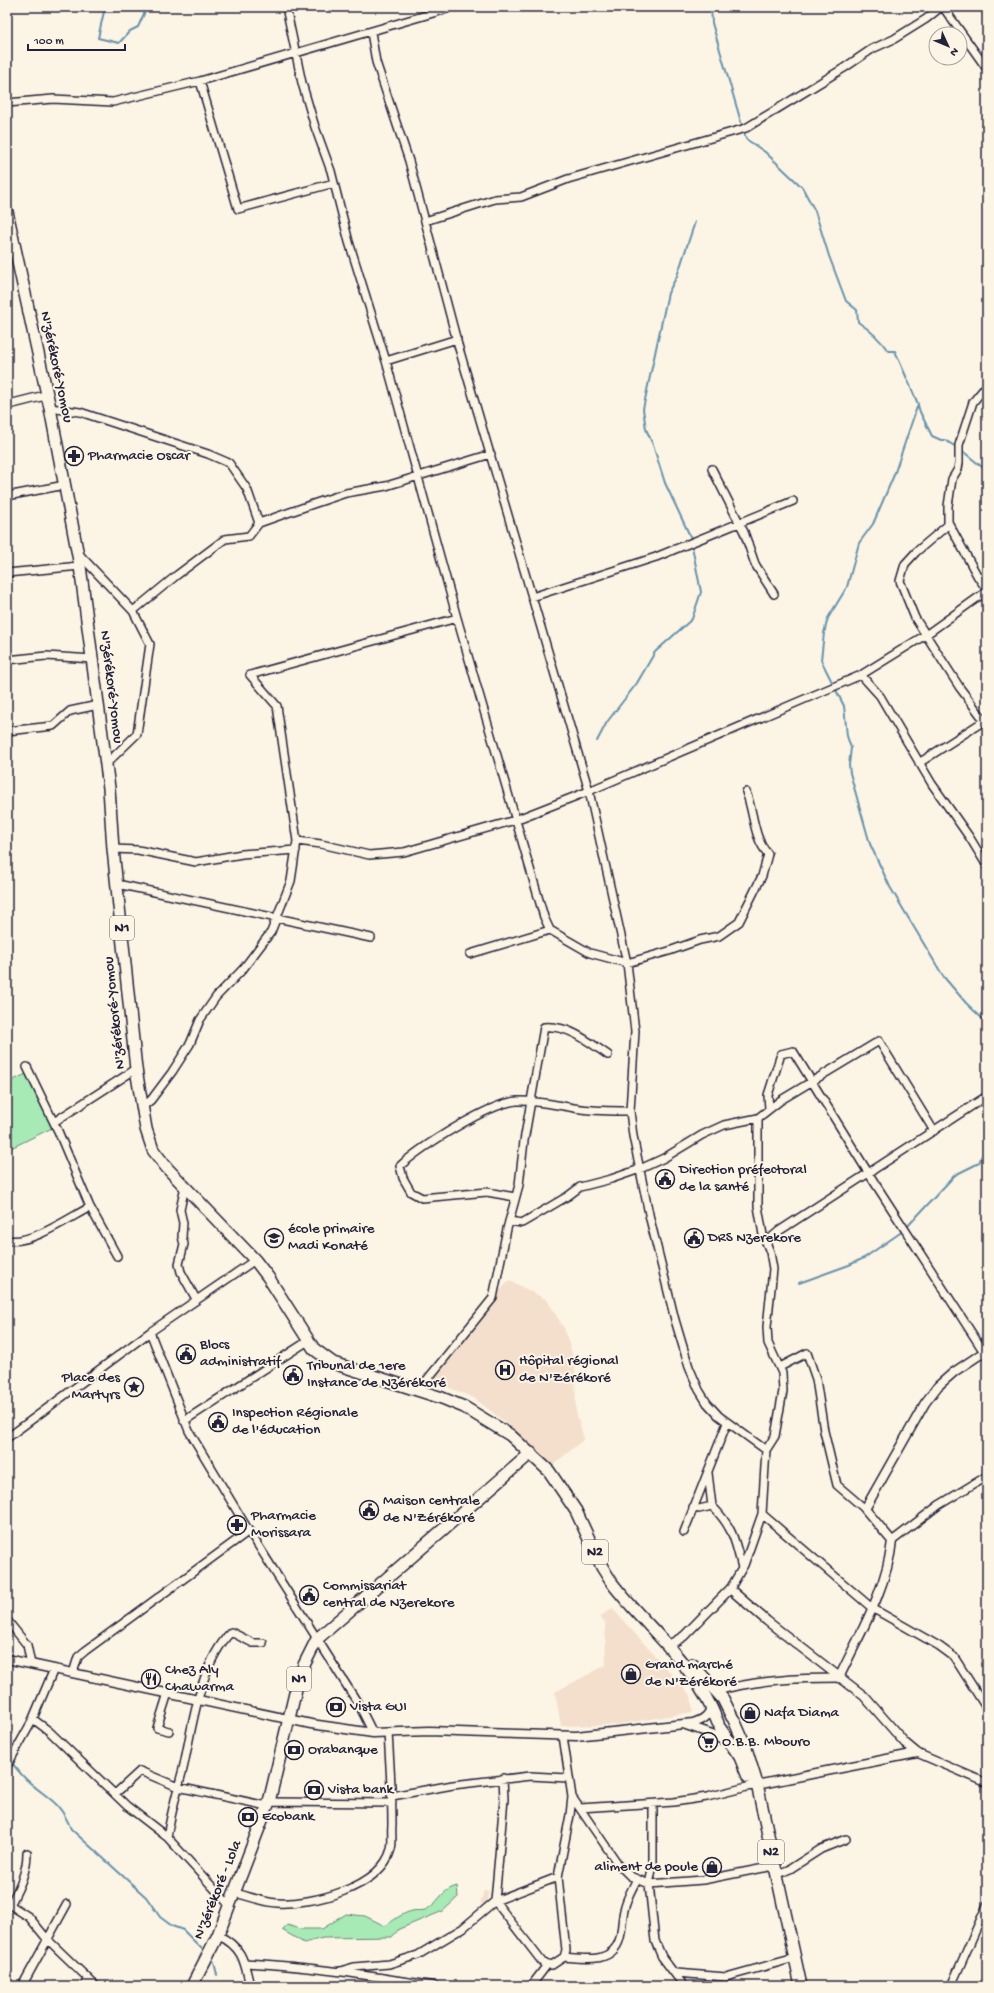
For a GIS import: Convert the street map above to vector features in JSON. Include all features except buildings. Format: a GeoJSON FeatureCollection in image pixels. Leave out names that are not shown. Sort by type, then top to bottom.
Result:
{"type":"FeatureCollection","features":[{"type":"Feature","properties":{"kind":"highway","name":"N'zérékoré-Yomou"},"geometry":{"type":"LineString","coordinates":[[7,212],[50,408],[80,566],[106,764],[113,849],[118,884],[136,1069],[141,1108],[153,1150],[166,1168],[255,1260],[308,1341],[322,1356],[333,1363],[464,1407],[510,1435],[531,1453]]}},
{"type":"Feature","properties":{"kind":"highway","name":"N'zérékoré - Lola"},"geometry":{"type":"LineString","coordinates":[[192,1986],[218,1935],[268,1804],[288,1719],[304,1665],[317,1639],[531,1453]]}},
{"type":"Feature","properties":{"kind":"highway","name":"N2"},"geometry":{"type":"LineString","coordinates":[[531,1453],[549,1471],[576,1511],[602,1567],[612,1583],[638,1614],[669,1645],[697,1669],[716,1691],[733,1719],[745,1745],[791,1959],[794,1986]]}},
{"type":"Feature","properties":{"kind":"highway","name":"N2"},"geometry":{"type":"LineString","coordinates":[[669,1645],[691,1671],[710,1701],[719,1725],[754,1785]]}},
{"type":"Feature","properties":{"kind":"highway"},"geometry":{"type":"LineString","coordinates":[[719,1725],[725,1730],[730,1729],[734,1725],[733,1719]]}},
{"type":"Feature","properties":{"kind":"highway","name":"N2"},"geometry":{"type":"LineString","coordinates":[[791,1959],[801,1986]]}},
{"type":"Feature","properties":{"kind":"street"},"geometry":{"type":"LineString","coordinates":[[286,7],[295,53],[315,127],[334,183],[353,254],[386,361],[515,820],[544,917],[550,930],[590,953],[627,963],[700,940],[720,936],[739,922],[762,876],[768,854],[762,848],[757,834],[746,792]]}},
{"type":"Feature","properties":{"kind":"street"},"geometry":{"type":"LineString","coordinates":[[7,103],[53,99],[113,102],[200,81],[371,32],[447,9],[447,7]]}},
{"type":"Feature","properties":{"kind":"street"},"geometry":{"type":"LineString","coordinates":[[426,221],[495,199],[521,197],[568,179],[746,128],[844,68],[872,49],[894,39],[942,7],[987,69]]}},
{"type":"Feature","properties":{"kind":"street"},"geometry":{"type":"LineString","coordinates":[[371,32],[376,62],[426,221],[457,339],[589,791],[627,963],[635,1031],[630,1111],[633,1136],[650,1219],[675,1320],[689,1366],[699,1390],[707,1403],[727,1423],[766,1450]]}},
{"type":"Feature","properties":{"kind":"street"},"geometry":{"type":"LineString","coordinates":[[200,81],[238,209],[334,183]]}},
{"type":"Feature","properties":{"kind":"street"},"geometry":{"type":"LineString","coordinates":[[386,361],[457,339]]}},
{"type":"Feature","properties":{"kind":"street"},"geometry":{"type":"LineString","coordinates":[[297,841],[321,844],[369,856],[404,852],[515,820],[589,791],[861,675],[927,634],[987,591],[950,524],[948,506],[952,479],[960,463],[959,445],[973,402],[987,385]]}},
{"type":"Feature","properties":{"kind":"street"},"geometry":{"type":"LineString","coordinates":[[7,405],[47,395]]}},
{"type":"Feature","properties":{"kind":"street"},"geometry":{"type":"LineString","coordinates":[[50,408],[80,412],[208,454],[229,463],[247,489],[259,523]]}},
{"type":"Feature","properties":{"kind":"street"},"geometry":{"type":"LineString","coordinates":[[133,611],[177,574],[225,539],[249,536],[259,523],[346,494],[386,486],[491,454]]}},
{"type":"Feature","properties":{"kind":"street"},"geometry":{"type":"LineString","coordinates":[[712,469],[740,522],[755,564],[774,594]]}},
{"type":"Feature","properties":{"kind":"street"},"geometry":{"type":"LineString","coordinates":[[7,496],[65,485]]}},
{"type":"Feature","properties":{"kind":"street"},"geometry":{"type":"LineString","coordinates":[[532,597],[656,557],[793,501]]}},
{"type":"Feature","properties":{"kind":"street"},"geometry":{"type":"LineString","coordinates":[[919,763],[986,721],[960,688],[916,618],[900,581],[905,564],[916,552],[950,524]]}},
{"type":"Feature","properties":{"kind":"street"},"geometry":{"type":"LineString","coordinates":[[77,552],[133,611],[150,644],[137,734],[106,764]]}},
{"type":"Feature","properties":{"kind":"street"},"geometry":{"type":"LineString","coordinates":[[7,572],[80,566]]}},
{"type":"Feature","properties":{"kind":"street"},"geometry":{"type":"LineString","coordinates":[[141,1108],[151,1100],[172,1072],[190,1044],[200,1020],[216,997],[237,976],[272,932],[275,918],[291,881],[297,841],[277,706],[250,675],[457,618]]}},
{"type":"Feature","properties":{"kind":"street"},"geometry":{"type":"LineString","coordinates":[[7,660],[46,656],[93,659]]}},
{"type":"Feature","properties":{"kind":"street"},"geometry":{"type":"LineString","coordinates":[[861,675],[880,696],[919,763],[970,838],[987,866]]}},
{"type":"Feature","properties":{"kind":"street"},"geometry":{"type":"LineString","coordinates":[[7,731],[53,726],[70,711],[98,705]]}},
{"type":"Feature","properties":{"kind":"street"},"geometry":{"type":"LineString","coordinates":[[113,849],[138,850],[196,862],[242,854],[296,850]]}},
{"type":"Feature","properties":{"kind":"street"},"geometry":{"type":"LineString","coordinates":[[118,884],[275,918],[303,922],[371,938]]}},
{"type":"Feature","properties":{"kind":"street"},"geometry":{"type":"LineString","coordinates":[[470,954],[550,930]]}},
{"type":"Feature","properties":{"kind":"street"},"geometry":{"type":"LineString","coordinates":[[418,1391],[494,1298],[509,1221],[516,1197],[544,1027],[550,1026],[575,1033],[608,1055]]}},
{"type":"Feature","properties":{"kind":"street"},"geometry":{"type":"LineString","coordinates":[[509,1221],[522,1224],[568,1196],[580,1186],[611,1180],[640,1169],[664,1158],[702,1135],[724,1125],[758,1118],[769,1109],[879,1041],[934,1130]]}},
{"type":"Feature","properties":{"kind":"street"},"geometry":{"type":"LineString","coordinates":[[769,1109],[768,1095],[781,1054],[793,1051],[869,1174],[986,1351],[954,1372],[938,1386],[925,1403],[865,1509]]}},
{"type":"Feature","properties":{"kind":"street"},"geometry":{"type":"LineString","coordinates":[[27,1067],[54,1122],[90,1207],[116,1256]]}},
{"type":"Feature","properties":{"kind":"street"},"geometry":{"type":"LineString","coordinates":[[54,1122],[136,1069]]}},
{"type":"Feature","properties":{"kind":"street"},"geometry":{"type":"LineString","coordinates":[[766,1242],[779,1231],[987,1096]]}},
{"type":"Feature","properties":{"kind":"street"},"geometry":{"type":"LineString","coordinates":[[516,1197],[488,1192],[422,1198],[410,1192],[403,1178],[400,1166],[413,1154],[436,1140],[484,1113],[515,1101],[600,1111],[630,1111]]}},
{"type":"Feature","properties":{"kind":"street"},"geometry":{"type":"LineString","coordinates":[[669,1645],[684,1636],[730,1589],[742,1568],[756,1537],[762,1514],[766,1450],[775,1436],[783,1391],[782,1373],[768,1343],[767,1326],[773,1269],[758,1206],[758,1118]]}},
{"type":"Feature","properties":{"kind":"street"},"geometry":{"type":"LineString","coordinates":[[185,1186],[180,1210],[183,1223],[182,1237],[184,1244],[180,1264],[181,1272],[196,1299]]}},
{"type":"Feature","properties":{"kind":"street"},"geometry":{"type":"LineString","coordinates":[[8,1241],[25,1239],[38,1234],[90,1207]]}},
{"type":"Feature","properties":{"kind":"street"},"geometry":{"type":"LineString","coordinates":[[7,1438],[150,1332],[196,1299],[255,1260]]}},
{"type":"Feature","properties":{"kind":"street"},"geometry":{"type":"LineString","coordinates":[[150,1332],[184,1421],[249,1531],[359,1705],[373,1733]]}},
{"type":"Feature","properties":{"kind":"street"},"geometry":{"type":"LineString","coordinates":[[184,1421],[308,1341]]}},
{"type":"Feature","properties":{"kind":"street"},"geometry":{"type":"LineString","coordinates":[[780,1367],[807,1353],[816,1379],[824,1431],[837,1485],[865,1509],[892,1541],[890,1560],[872,1608],[839,1678]]}},
{"type":"Feature","properties":{"kind":"street"},"geometry":{"type":"LineString","coordinates":[[684,1532],[727,1423]]}},
{"type":"Feature","properties":{"kind":"street"},"geometry":{"type":"LineString","coordinates":[[708,1472],[712,1506],[728,1523],[735,1537],[742,1568]]}},
{"type":"Feature","properties":{"kind":"street"},"geometry":{"type":"LineString","coordinates":[[892,1541],[939,1505],[987,1476]]}},
{"type":"Feature","properties":{"kind":"street"},"geometry":{"type":"LineString","coordinates":[[693,1507],[699,1509],[712,1506]]}},
{"type":"Feature","properties":{"kind":"street"},"geometry":{"type":"LineString","coordinates":[[762,1514],[872,1608],[939,1646],[954,1657],[987,1709]]}},
{"type":"Feature","properties":{"kind":"street"},"geometry":{"type":"LineString","coordinates":[[73,1673],[78,1657],[85,1651],[249,1531]]}},
{"type":"Feature","properties":{"kind":"street"},"geometry":{"type":"LineString","coordinates":[[730,1589],[767,1621],[864,1696],[916,1753],[987,1783]]}},
{"type":"Feature","properties":{"kind":"street"},"geometry":{"type":"LineString","coordinates":[[7,1620],[27,1645],[31,1664]]}},
{"type":"Feature","properties":{"kind":"street"},"geometry":{"type":"LineString","coordinates":[[167,1837],[199,1699],[212,1661],[231,1632],[253,1643],[263,1643]]}},
{"type":"Feature","properties":{"kind":"street"},"geometry":{"type":"LineString","coordinates":[[7,1659],[168,1692],[310,1724],[373,1733],[429,1731],[563,1736],[684,1724],[705,1719],[710,1710],[710,1701]]}},
{"type":"Feature","properties":{"kind":"street"},"geometry":{"type":"LineString","coordinates":[[7,1766],[33,1719],[54,1669]]}},
{"type":"Feature","properties":{"kind":"street"},"geometry":{"type":"LineString","coordinates":[[716,1691],[765,1681],[797,1678],[839,1678]]}},
{"type":"Feature","properties":{"kind":"street"},"geometry":{"type":"LineString","coordinates":[[168,1692],[157,1728],[169,1731]]}},
{"type":"Feature","properties":{"kind":"street"},"geometry":{"type":"LineString","coordinates":[[33,1719],[48,1731],[142,1818],[167,1837],[193,1868],[230,1906]]}},
{"type":"Feature","properties":{"kind":"street"},"geometry":{"type":"LineString","coordinates":[[684,1724],[712,1734],[733,1747]]}},
{"type":"Feature","properties":{"kind":"street"},"geometry":{"type":"LineString","coordinates":[[235,1893],[276,1903],[319,1900],[360,1883],[376,1872],[385,1861],[391,1848],[392,1799],[388,1733]]}},
{"type":"Feature","properties":{"kind":"street"},"geometry":{"type":"LineString","coordinates":[[563,1736],[572,1797],[558,1877],[566,1950],[564,1957]]}},
{"type":"Feature","properties":{"kind":"street"},"geometry":{"type":"LineString","coordinates":[[580,1808],[653,1804],[707,1797],[754,1785],[916,1753]]}},
{"type":"Feature","properties":{"kind":"street"},"geometry":{"type":"LineString","coordinates":[[115,1794],[140,1771],[178,1787],[268,1804],[392,1799],[446,1786],[503,1778],[530,1776],[568,1778]]}},
{"type":"Feature","properties":{"kind":"street"},"geometry":{"type":"LineString","coordinates":[[503,1778],[504,1799],[495,1901],[543,1963],[552,1965],[564,1957],[599,1958],[607,1956],[614,1951],[620,1937],[624,1908],[637,1878]]}},
{"type":"Feature","properties":{"kind":"street"},"geometry":{"type":"LineString","coordinates":[[572,1797],[618,1864],[630,1876],[649,1884],[703,1880],[772,1870],[790,1869],[821,1849],[846,1839]]}},
{"type":"Feature","properties":{"kind":"street"},"geometry":{"type":"LineString","coordinates":[[653,1804],[653,1865],[649,1884],[655,1941],[662,1957],[676,1973],[684,1986]]}},
{"type":"Feature","properties":{"kind":"street"},"geometry":{"type":"LineString","coordinates":[[27,1853],[27,1865],[21,1884],[9,1904],[29,1917],[47,1939],[96,1986]]}},
{"type":"Feature","properties":{"kind":"street"},"geometry":{"type":"LineString","coordinates":[[340,1971],[354,1967],[389,1964],[418,1955],[463,1928],[495,1901],[558,1877]]}},
{"type":"Feature","properties":{"kind":"street"},"geometry":{"type":"LineString","coordinates":[[22,1986],[67,1904]]}},
{"type":"Feature","properties":{"kind":"street"},"geometry":{"type":"LineString","coordinates":[[951,1986],[987,1905]]}},
{"type":"Feature","properties":{"kind":"street"},"geometry":{"type":"LineString","coordinates":[[218,1935],[233,1943],[245,1963],[250,1986]]}},
{"type":"Feature","properties":{"kind":"street"},"geometry":{"type":"LineString","coordinates":[[676,1973],[726,1977],[791,1959]]}},
{"type":"Feature","properties":{"kind":"street"},"geometry":{"type":"LineString","coordinates":[[245,1963],[298,1966],[340,1971],[435,1986]]}},
{"type":"Feature","properties":{"kind":"street"},"geometry":{"type":"LineString","coordinates":[[531,1986],[547,1965]]}},
{"type":"Feature","properties":{"kind":"street"},"geometry":{"type":"LineString","coordinates":[[85,1986],[87,1978]]}},
{"type":"Feature","properties":{"kind":"shaded area","name":"Hôpital régional de N'Zérékoré"},"geometry":{"type":"Polygon","coordinates":[[[509,1280],[547,1300],[564,1328],[575,1363],[576,1412],[584,1439],[552,1466],[510,1426],[474,1398],[428,1379],[509,1280]]]}},
{"type":"Feature","properties":{"kind":"shaded area","name":"Grand marché de N'Zérékoré"},"geometry":{"type":"Polygon","coordinates":[[[612,1608],[691,1696],[693,1712],[614,1725],[561,1726],[555,1692],[606,1665],[605,1622],[600,1617],[612,1608]]]}},
{"type":"Feature","properties":{"kind":"shaded area"},"geometry":{"type":"Polygon","coordinates":[[[484,1890],[489,1891],[486,1904],[480,1904],[484,1890]]]}},
{"type":"Feature","properties":{"kind":"green space"},"geometry":{"type":"Polygon","coordinates":[[[26,1074],[52,1128],[7,1150],[7,1083],[26,1074]]]}},
{"type":"Feature","properties":{"kind":"green space"},"geometry":{"type":"Polygon","coordinates":[[[457,1886],[458,1897],[443,1911],[399,1929],[392,1937],[323,1938],[304,1943],[282,1930],[287,1925],[301,1929],[322,1929],[346,1914],[365,1916],[385,1926],[408,1912],[425,1910],[434,1904],[451,1888],[457,1886]]]}},
{"type":"Feature","properties":{"kind":"waterway"},"geometry":{"type":"LineString","coordinates":[[105,7],[98,38],[119,43],[130,31],[138,27],[147,7]]}},
{"type":"Feature","properties":{"kind":"waterway"},"geometry":{"type":"LineString","coordinates":[[711,7],[712,23],[746,139],[765,152],[802,187],[815,211],[829,256],[846,301],[857,310],[858,322],[867,328],[888,351],[895,351],[918,404],[894,475],[873,524],[859,543],[847,587],[828,618],[824,633],[821,660],[844,706],[847,736],[851,748],[849,765],[850,773],[870,844],[890,887],[943,976],[966,1003],[987,1023]]}},
{"type":"Feature","properties":{"kind":"waterway"},"geometry":{"type":"LineString","coordinates":[[597,741],[607,722],[637,683],[655,652],[692,619],[701,592],[690,536],[665,483],[653,445],[646,429],[643,409],[668,293],[677,276],[695,222]]}},
{"type":"Feature","properties":{"kind":"waterway"},"geometry":{"type":"LineString","coordinates":[[918,405],[932,436],[945,440],[956,447]]}},
{"type":"Feature","properties":{"kind":"waterway"},"geometry":{"type":"LineString","coordinates":[[960,449],[987,471]]}},
{"type":"Feature","properties":{"kind":"waterway"},"geometry":{"type":"LineString","coordinates":[[906,1228],[955,1175],[979,1163],[982,1155],[987,1153]]}},
{"type":"Feature","properties":{"kind":"waterway"},"geometry":{"type":"LineString","coordinates":[[799,1283],[864,1258],[903,1231]]}},
{"type":"Feature","properties":{"kind":"waterway"},"geometry":{"type":"LineString","coordinates":[[12,1763],[26,1779],[63,1812],[71,1829],[146,1897],[160,1917],[172,1926],[183,1930],[203,1950]]}},
{"type":"Feature","properties":{"kind":"waterway"},"geometry":{"type":"LineString","coordinates":[[214,1962],[217,1975]]}},
{"type":"Feature","properties":{"kind":"place","name":"Pharmacie Oscar"},"geometry":{"type":"Point","coordinates":[74,456]}},
{"type":"Feature","properties":{"kind":"place","name":"Direction préfectoral de la santé"},"geometry":{"type":"Point","coordinates":[665,1179]}},
{"type":"Feature","properties":{"kind":"place","name":"école primaire Madi Konaté"},"geometry":{"type":"Point","coordinates":[274,1238]}},
{"type":"Feature","properties":{"kind":"place","name":"DRS Nzerekore"},"geometry":{"type":"Point","coordinates":[694,1238]}},
{"type":"Feature","properties":{"kind":"place","name":"Blocs administratif"},"geometry":{"type":"Point","coordinates":[186,1354]}},
{"type":"Feature","properties":{"kind":"place","name":"Hôpital régional de N'Zérékoré"},"geometry":{"type":"Point","coordinates":[505,1370]}},
{"type":"Feature","properties":{"kind":"place","name":"Tribunal de 1ere Instance de Nzérékoré"},"geometry":{"type":"Point","coordinates":[293,1375]}},
{"type":"Feature","properties":{"kind":"place","name":"Place des Martyrs"},"geometry":{"type":"Point","coordinates":[134,1387]}},
{"type":"Feature","properties":{"kind":"place","name":"Inspection Régionale de l'éducation"},"geometry":{"type":"Point","coordinates":[218,1422]}},
{"type":"Feature","properties":{"kind":"place","name":"Maison centrale de N'Zérékoré"},"geometry":{"type":"Point","coordinates":[369,1510]}},
{"type":"Feature","properties":{"kind":"place","name":"Pharmacie Morissara"},"geometry":{"type":"Point","coordinates":[237,1525]}},
{"type":"Feature","properties":{"kind":"place","name":"Commissariat central de Nzerekore"},"geometry":{"type":"Point","coordinates":[309,1595]}},
{"type":"Feature","properties":{"kind":"place","name":"Grand marché de N'Zérékoré"},"geometry":{"type":"Point","coordinates":[631,1674]}},
{"type":"Feature","properties":{"kind":"place","name":"Chez Aly Chawarma"},"geometry":{"type":"Point","coordinates":[151,1679]}},
{"type":"Feature","properties":{"kind":"place","name":"Vista GUI"},"geometry":{"type":"Point","coordinates":[336,1707]}},
{"type":"Feature","properties":{"kind":"place","name":"Nafa Diama"},"geometry":{"type":"Point","coordinates":[750,1713]}},
{"type":"Feature","properties":{"kind":"place","name":"O.B.B. Mbouro"},"geometry":{"type":"Point","coordinates":[708,1742]}},
{"type":"Feature","properties":{"kind":"place","name":"Orabanque"},"geometry":{"type":"Point","coordinates":[294,1750]}},
{"type":"Feature","properties":{"kind":"place","name":"Vista bank"},"geometry":{"type":"Point","coordinates":[314,1790]}},
{"type":"Feature","properties":{"kind":"place","name":"Ecobank"},"geometry":{"type":"Point","coordinates":[248,1817]}},
{"type":"Feature","properties":{"kind":"place","name":"aliment de poule"},"geometry":{"type":"Point","coordinates":[712,1867]}}]}
